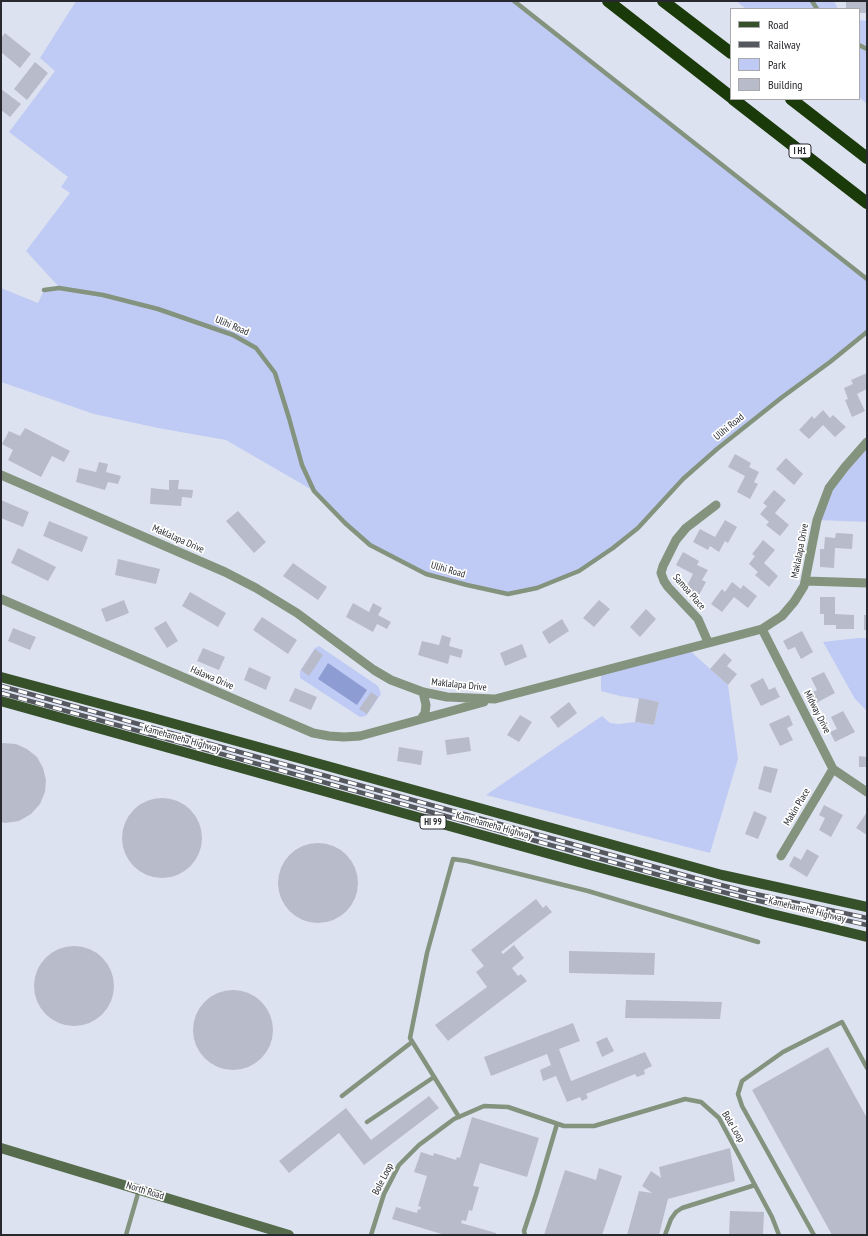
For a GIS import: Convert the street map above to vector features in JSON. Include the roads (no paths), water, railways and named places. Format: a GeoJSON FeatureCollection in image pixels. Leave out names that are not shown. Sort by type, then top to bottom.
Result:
{"type":"FeatureCollection","features":[{"type":"Feature","properties":{"kind":"highway","name":"I H1"},"geometry":{"type":"LineString","coordinates":[[608,1],[730,96]]}},
{"type":"Feature","properties":{"kind":"highway"},"geometry":{"type":"LineString","coordinates":[[663,1],[730,52]]}},
{"type":"Feature","properties":{"kind":"highway","name":"I H1"},"geometry":{"type":"LineString","coordinates":[[735,100],[867,203]]}},
{"type":"Feature","properties":{"kind":"highway"},"geometry":{"type":"LineString","coordinates":[[792,100],[867,158]]}},
{"type":"Feature","properties":{"kind":"main road","name":"Kamehameha Highway"},"geometry":{"type":"LineString","coordinates":[[1,677],[722,875],[867,907]]}},
{"type":"Feature","properties":{"kind":"main road","name":"Kamehameha Highway"},"geometry":{"type":"LineString","coordinates":[[1,701],[575,861],[768,913],[867,937]]}},
{"type":"Feature","properties":{"kind":"street","name":"Maklalapa Drive"},"geometry":{"type":"LineString","coordinates":[[1,475],[250,584],[297,613],[374,670],[391,680],[422,692],[447,697],[495,699],[762,629],[782,616],[800,593],[806,581],[817,520],[830,488],[845,467],[867,442]]}},
{"type":"Feature","properties":{"kind":"street","name":"Samoa Place"},"geometry":{"type":"LineString","coordinates":[[708,642],[698,619],[668,587],[661,573],[676,540],[686,528],[716,505]]}},
{"type":"Feature","properties":{"kind":"street"},"geometry":{"type":"LineString","coordinates":[[806,581],[867,583]]}},
{"type":"Feature","properties":{"kind":"street","name":"Halawa Drive"},"geometry":{"type":"LineString","coordinates":[[1,600],[314,733],[344,737],[360,736],[495,699]]}},
{"type":"Feature","properties":{"kind":"street","name":"Midway Drive"},"geometry":{"type":"LineString","coordinates":[[762,629],[833,769],[867,792]]}},
{"type":"Feature","properties":{"kind":"street"},"geometry":{"type":"LineString","coordinates":[[421,719],[425,713],[426,705],[422,692]]}},
{"type":"Feature","properties":{"kind":"street","name":"Makin Place"},"geometry":{"type":"LineString","coordinates":[[781,856],[833,769]]}},
{"type":"Feature","properties":{"kind":"street","name":"North Road"},"geometry":{"type":"LineString","coordinates":[[1,1148],[289,1235]]}},
{"type":"Feature","properties":{"kind":"lane"},"geometry":{"type":"LineString","coordinates":[[514,1],[867,279]]}},
{"type":"Feature","properties":{"kind":"lane","name":"Ulihi Road"},"geometry":{"type":"LineString","coordinates":[[44,290],[59,288],[103,295],[158,309],[233,335],[256,348],[275,373],[302,464],[314,491],[345,523],[370,544],[426,574],[508,594],[537,588],[579,571],[613,548],[638,528],[683,479],[717,449],[867,332]]}},
{"type":"Feature","properties":{"kind":"lane"},"geometry":{"type":"LineString","coordinates":[[459,1117],[410,1038],[427,953],[453,859],[467,861],[588,891],[758,942]]}},
{"type":"Feature","properties":{"kind":"lane"},"geometry":{"type":"LineString","coordinates":[[814,1235],[742,1106],[738,1094],[742,1081],[783,1052],[842,1022],[867,1068]]}},
{"type":"Feature","properties":{"kind":"lane"},"geometry":{"type":"LineString","coordinates":[[342,1096],[412,1042]]}},
{"type":"Feature","properties":{"kind":"lane"},"geometry":{"type":"LineString","coordinates":[[367,1122],[434,1077]]}},
{"type":"Feature","properties":{"kind":"lane","name":"Bole Loop"},"geometry":{"type":"LineString","coordinates":[[371,1235],[384,1194],[399,1165],[419,1145],[454,1119],[484,1106],[508,1106],[564,1126],[594,1126],[685,1099],[701,1102],[719,1118],[772,1217],[779,1235]]}},
{"type":"Feature","properties":{"kind":"lane"},"geometry":{"type":"LineString","coordinates":[[525,1235],[524,1231],[557,1124]]}},
{"type":"Feature","properties":{"kind":"lane"},"geometry":{"type":"LineString","coordinates":[[665,1235],[671,1218],[682,1208],[755,1185]]}},
{"type":"Feature","properties":{"kind":"lane"},"geometry":{"type":"LineString","coordinates":[[126,1235],[139,1190]]}},
{"type":"Feature","properties":{"kind":"railway"},"geometry":{"type":"LineString","coordinates":[[1,686],[695,878],[751,893],[867,918]]}},
{"type":"Feature","properties":{"kind":"railway"},"geometry":{"type":"LineString","coordinates":[[1,693],[695,885],[867,925]]}}]}
